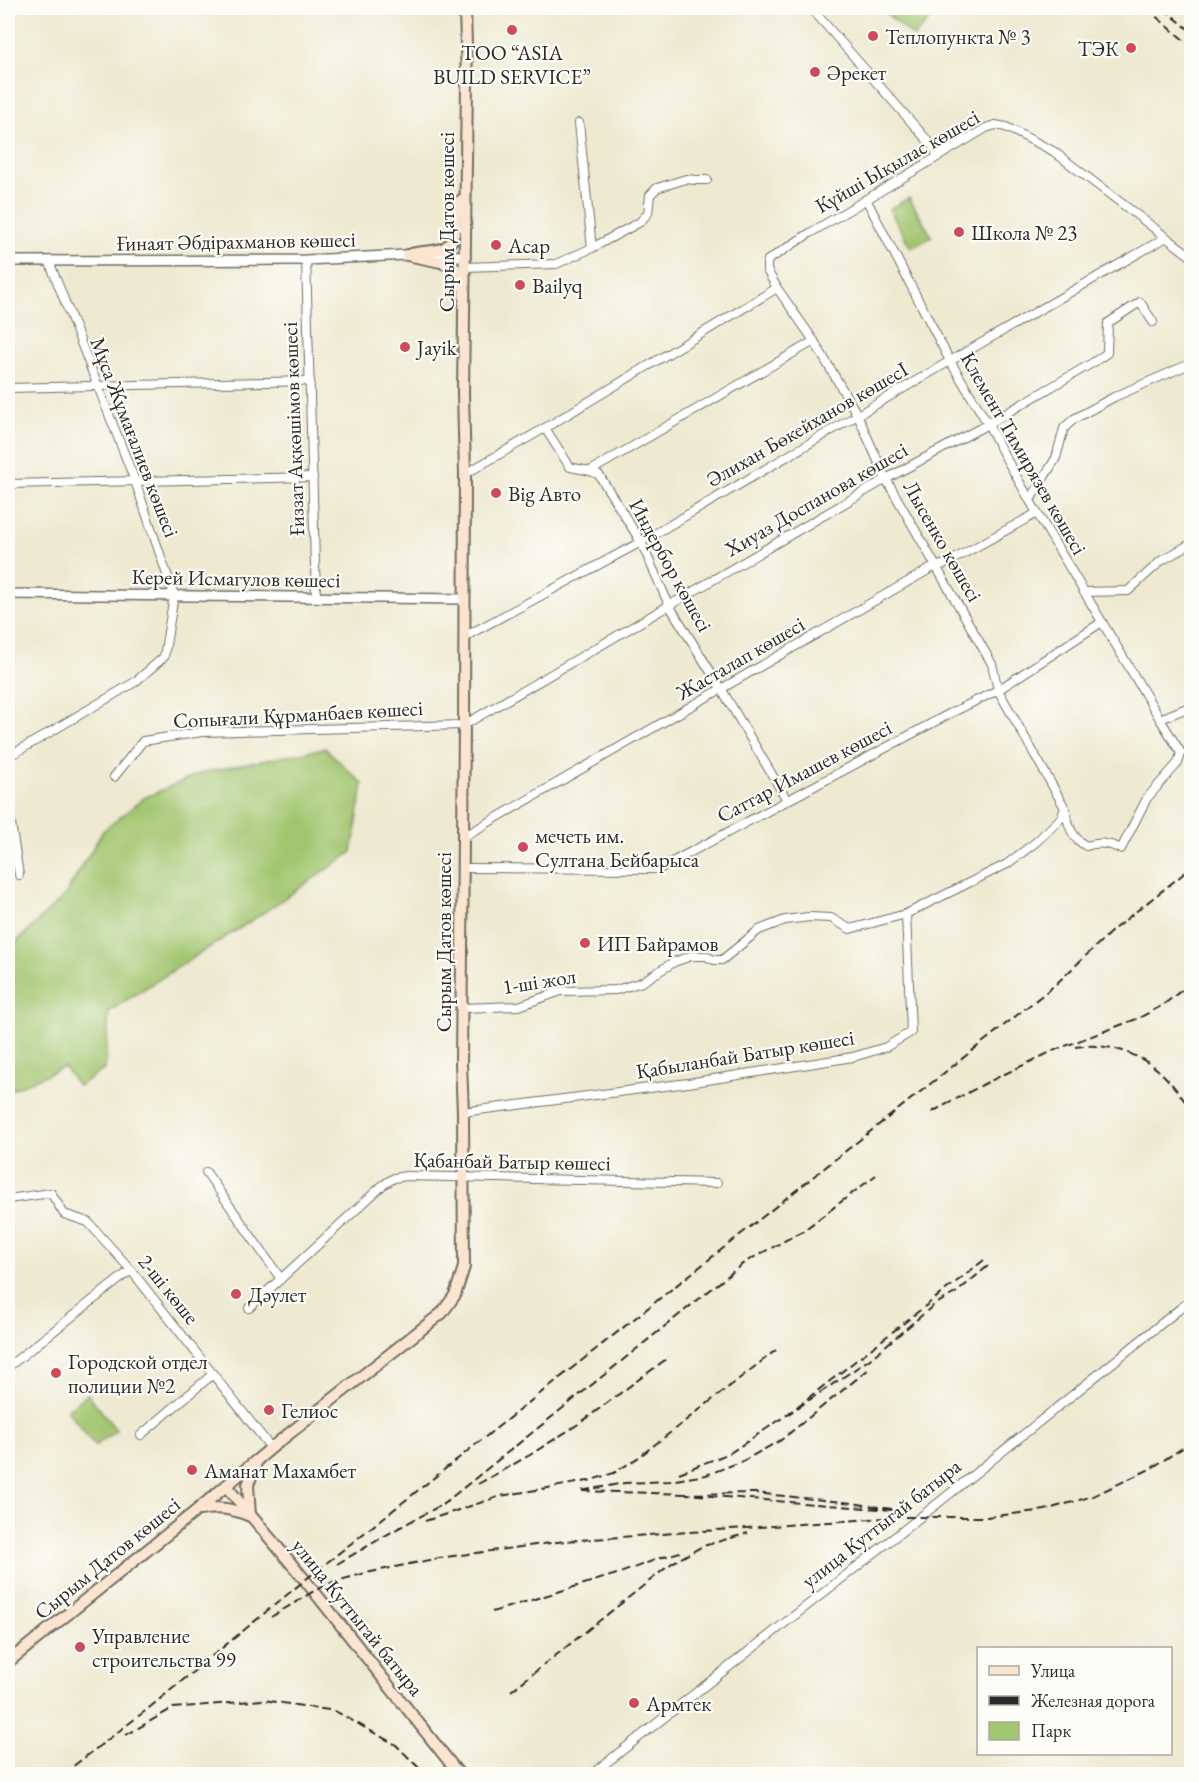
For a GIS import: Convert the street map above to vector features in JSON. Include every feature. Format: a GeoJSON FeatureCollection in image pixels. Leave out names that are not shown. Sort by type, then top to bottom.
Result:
{"type":"FeatureCollection","features":[{"type":"Feature","properties":{"kind":"main road","name":"Сырым Датов көшесі"},"geometry":{"type":"LineString","coordinates":[[8,1662],[271,1448],[442,1313],[455,1295],[464,1267],[464,1112],[461,1064],[465,725],[463,393],[467,83],[465,8]]}},
{"type":"Feature","properties":{"kind":"main road"},"geometry":{"type":"LineString","coordinates":[[406,255],[447,248],[452,243],[454,235],[458,204],[465,198]]}},
{"type":"Feature","properties":{"kind":"main road"},"geometry":{"type":"LineString","coordinates":[[406,255],[441,262],[455,268],[459,279],[460,311],[465,316]]}},
{"type":"Feature","properties":{"kind":"main road"},"geometry":{"type":"LineString","coordinates":[[196,1511],[221,1507],[250,1516],[248,1485],[258,1460]]}},
{"type":"Feature","properties":{"kind":"main road","name":"улица Куттыгай батыра"},"geometry":{"type":"LineString","coordinates":[[226,1486],[314,1591],[459,1774]]}},
{"type":"Feature","properties":{"kind":"street"},"geometry":{"type":"LineString","coordinates":[[811,8],[935,149],[937,157]]}},
{"type":"Feature","properties":{"kind":"street"},"geometry":{"type":"LineString","coordinates":[[579,123],[592,248]]}},
{"type":"Feature","properties":{"kind":"street","name":"Күйші Ықылас көшесі"},"geometry":{"type":"LineString","coordinates":[[766,264],[768,260],[866,199],[986,128],[995,125],[1006,127],[1053,151],[1191,257]]}},
{"type":"Feature","properties":{"kind":"street"},"geometry":{"type":"LineString","coordinates":[[465,261],[556,264],[640,222],[648,213],[650,195],[657,188],[686,178],[707,180]]}},
{"type":"Feature","properties":{"kind":"street","name":"Клемент Тимирязев көшесі"},"geometry":{"type":"LineString","coordinates":[[866,199],[950,361],[1037,513],[1160,719]]}},
{"type":"Feature","properties":{"kind":"street","name":"Әлихан Бөкейханов көшесI"},"geometry":{"type":"LineString","coordinates":[[464,638],[640,542],[1165,238]]}},
{"type":"Feature","properties":{"kind":"street","name":"Ғинаят Әбдірахманов көшесі"},"geometry":{"type":"LineString","coordinates":[[8,261],[306,260],[406,255],[465,261]]}},
{"type":"Feature","properties":{"kind":"street","name":"Ғиззат Ақкөшімов көшесi"},"geometry":{"type":"LineString","coordinates":[[306,260],[316,597]]}},
{"type":"Feature","properties":{"kind":"street","name":"Мұса Жұмағалиев көшесі"},"geometry":{"type":"LineString","coordinates":[[8,757],[135,682],[164,657],[174,596],[135,481],[49,261]]}},
{"type":"Feature","properties":{"kind":"street","name":"Лысенко көшесі"},"geometry":{"type":"LineString","coordinates":[[766,264],[777,288],[814,341],[858,416],[886,478],[992,664],[998,690],[1065,808]]}},
{"type":"Feature","properties":{"kind":"street"},"geometry":{"type":"LineString","coordinates":[[465,474],[777,288]]}},
{"type":"Feature","properties":{"kind":"street","name":"Хиуаз Доспанова көшесі"},"geometry":{"type":"LineString","coordinates":[[465,725],[886,478],[988,424],[1107,353],[1108,323],[1140,302],[1153,322]]}},
{"type":"Feature","properties":{"kind":"street"},"geometry":{"type":"LineString","coordinates":[[545,428],[570,467],[592,470],[814,341]]}},
{"type":"Feature","properties":{"kind":"street"},"geometry":{"type":"LineString","coordinates":[[1030,501],[1056,458],[1064,428],[1074,419],[1114,397],[1191,363]]}},
{"type":"Feature","properties":{"kind":"street"},"geometry":{"type":"LineString","coordinates":[[8,388],[310,381]]}},
{"type":"Feature","properties":{"kind":"street","name":"Индербор көшесі"},"geometry":{"type":"LineString","coordinates":[[592,470],[599,475],[640,542],[669,605],[787,800]]}},
{"type":"Feature","properties":{"kind":"street"},"geometry":{"type":"LineString","coordinates":[[8,484],[313,477]]}},
{"type":"Feature","properties":{"kind":"street","name":"Жасталап көшесі"},"geometry":{"type":"LineString","coordinates":[[463,837],[930,569],[947,563],[1037,513]]}},
{"type":"Feature","properties":{"kind":"street"},"geometry":{"type":"LineString","coordinates":[[1084,592],[1128,591],[1161,561],[1191,543]]}},
{"type":"Feature","properties":{"kind":"street","name":"Керей Исмагулов көшесі"},"geometry":{"type":"LineString","coordinates":[[8,594],[464,599]]}},
{"type":"Feature","properties":{"kind":"street","name":"Саттар Имашев көшесі"},"geometry":{"type":"LineString","coordinates":[[463,868],[659,869],[998,690],[1102,622]]}},
{"type":"Feature","properties":{"kind":"street"},"geometry":{"type":"LineString","coordinates":[[1065,808],[1070,829],[1076,840],[1086,846],[1107,843],[1121,849],[1147,798],[1178,763],[1181,753],[1160,719],[1191,706]]}},
{"type":"Feature","properties":{"kind":"street","name":"Сопығали Құрманбаев көшесі"},"geometry":{"type":"LineString","coordinates":[[114,777],[143,741],[202,732],[465,725]]}},
{"type":"Feature","properties":{"kind":"street"},"geometry":{"type":"LineString","coordinates":[[8,804],[19,875]]}},
{"type":"Feature","properties":{"kind":"street"},"geometry":{"type":"LineString","coordinates":[[906,914],[1007,864],[1036,842],[1061,818],[1065,808]]}},
{"type":"Feature","properties":{"kind":"street","name":"1-ші жол"},"geometry":{"type":"LineString","coordinates":[[462,1008],[519,1006],[561,992],[616,990],[642,982],[674,962],[691,956],[706,956],[714,960],[722,960],[759,930],[785,920],[809,917],[831,918],[850,929],[906,914]]}},
{"type":"Feature","properties":{"kind":"street","name":"Қабыланбай Батыр көшесі"},"geometry":{"type":"LineString","coordinates":[[464,1112],[688,1083],[853,1057],[886,1047],[911,1032],[906,914]]}},
{"type":"Feature","properties":{"kind":"street"},"geometry":{"type":"LineString","coordinates":[[206,1172],[281,1279]]}},
{"type":"Feature","properties":{"kind":"street","name":"Қабанбай Батыр көшесі"},"geometry":{"type":"LineString","coordinates":[[249,1308],[383,1185],[394,1178],[406,1176],[717,1183]]}},
{"type":"Feature","properties":{"kind":"street","name":"2-ші көше"},"geometry":{"type":"LineString","coordinates":[[8,1199],[51,1193],[64,1214],[88,1222],[131,1270],[271,1448]]}},
{"type":"Feature","properties":{"kind":"street"},"geometry":{"type":"LineString","coordinates":[[8,1367],[131,1270]]}},
{"type":"Feature","properties":{"kind":"street","name":"улица Куттыгай батыра"},"geometry":{"type":"LineString","coordinates":[[592,1774],[942,1500],[1191,1299]]}},
{"type":"Feature","properties":{"kind":"street"},"geometry":{"type":"LineString","coordinates":[[141,1435],[213,1374]]}},
{"type":"Feature","properties":{"kind":"green space"},"geometry":{"type":"Polygon","coordinates":[[[880,8],[914,8],[929,20],[914,37],[880,8]]]}},
{"type":"Feature","properties":{"kind":"green space"},"geometry":{"type":"Polygon","coordinates":[[[909,198],[932,237],[911,248],[889,209],[909,198]]]}},
{"type":"Feature","properties":{"kind":"green space"},"geometry":{"type":"Polygon","coordinates":[[[325,748],[363,784],[352,852],[254,919],[109,1011],[105,1069],[78,1086],[64,1067],[8,1091],[8,950],[65,895],[103,831],[144,798],[201,773],[325,748]]]}},
{"type":"Feature","properties":{"kind":"green space"},"geometry":{"type":"Polygon","coordinates":[[[88,1394],[116,1430],[95,1446],[67,1410],[88,1394]]]}},
{"type":"Feature","properties":{"kind":"railway"},"geometry":{"type":"LineString","coordinates":[[1146,8],[1192,47]]}},
{"type":"Feature","properties":{"kind":"railway"},"geometry":{"type":"LineString","coordinates":[[1163,8],[1192,32]]}},
{"type":"Feature","properties":{"kind":"railway"},"geometry":{"type":"LineString","coordinates":[[63,1774],[144,1712],[305,1580],[1055,985],[1114,929],[1192,867]]}},
{"type":"Feature","properties":{"kind":"railway"},"geometry":{"type":"LineString","coordinates":[[932,1112],[1055,1050],[1139,1018],[1163,1005],[1192,982]]}},
{"type":"Feature","properties":{"kind":"railway"},"geometry":{"type":"LineString","coordinates":[[1075,1047],[1108,1047],[1140,1058],[1163,1074],[1192,1110]]}},
{"type":"Feature","properties":{"kind":"railway"},"geometry":{"type":"LineString","coordinates":[[442,1505],[745,1262],[803,1231],[876,1175]]}},
{"type":"Feature","properties":{"kind":"railway"},"geometry":{"type":"LineString","coordinates":[[984,1260],[784,1417],[870,1359],[934,1305],[957,1292],[988,1266]]}},
{"type":"Feature","properties":{"kind":"railway"},"geometry":{"type":"LineString","coordinates":[[425,1521],[501,1496],[588,1481],[614,1473],[639,1457],[776,1350]]}},
{"type":"Feature","properties":{"kind":"railway"},"geometry":{"type":"LineString","coordinates":[[478,1484],[530,1455],[580,1423],[669,1357]]}},
{"type":"Feature","properties":{"kind":"railway"},"geometry":{"type":"LineString","coordinates":[[686,1494],[580,1491],[625,1483],[670,1481],[706,1475],[743,1461],[781,1440],[869,1369]]}},
{"type":"Feature","properties":{"kind":"railway"},"geometry":{"type":"LineString","coordinates":[[679,1473],[730,1453],[784,1417]]}},
{"type":"Feature","properties":{"kind":"railway"},"geometry":{"type":"LineString","coordinates":[[271,1617],[333,1582],[439,1558],[565,1541],[898,1517],[987,1517],[1045,1510],[1093,1496],[1150,1469],[1192,1442]]}},
{"type":"Feature","properties":{"kind":"railway"},"geometry":{"type":"LineString","coordinates":[[892,1509],[755,1493],[686,1494],[905,1511]]}},
{"type":"Feature","properties":{"kind":"railway"},"geometry":{"type":"LineString","coordinates":[[337,1564],[449,1501]]}},
{"type":"Feature","properties":{"kind":"railway"},"geometry":{"type":"LineString","coordinates":[[511,1691],[672,1563],[703,1546],[748,1533]]}},
{"type":"Feature","properties":{"kind":"railway"},"geometry":{"type":"LineString","coordinates":[[492,1612],[680,1552]]}},
{"type":"Feature","properties":{"kind":"railway"},"geometry":{"type":"LineString","coordinates":[[126,1735],[173,1708],[263,1700],[335,1711],[396,1745],[425,1774]]}},
{"type":"Feature","properties":{"kind":"place","name":"TOO “ASIA BUILD SERVICE”"},"geometry":{"type":"Point","coordinates":[512,30]}},
{"type":"Feature","properties":{"kind":"place","name":"Теплопункта № 3"},"geometry":{"type":"Point","coordinates":[873,36]}},
{"type":"Feature","properties":{"kind":"place","name":"ТЭК"},"geometry":{"type":"Point","coordinates":[1131,48]}},
{"type":"Feature","properties":{"kind":"place","name":"Әрекет"},"geometry":{"type":"Point","coordinates":[815,72]}},
{"type":"Feature","properties":{"kind":"place","name":"Школа № 23"},"geometry":{"type":"Point","coordinates":[959,232]}},
{"type":"Feature","properties":{"kind":"place","name":"Асар"},"geometry":{"type":"Point","coordinates":[496,245]}},
{"type":"Feature","properties":{"kind":"place","name":"Bailyq"},"geometry":{"type":"Point","coordinates":[520,285]}},
{"type":"Feature","properties":{"kind":"place","name":"Jayik"},"geometry":{"type":"Point","coordinates":[405,347]}},
{"type":"Feature","properties":{"kind":"place","name":"Big Авто"},"geometry":{"type":"Point","coordinates":[496,493]}},
{"type":"Feature","properties":{"kind":"place","name":"мечеть им. Султана Бейбарыса"},"geometry":{"type":"Point","coordinates":[523,847]}},
{"type":"Feature","properties":{"kind":"place","name":"ИП Байрамов"},"geometry":{"type":"Point","coordinates":[585,943]}},
{"type":"Feature","properties":{"kind":"place","name":"Дәулет"},"geometry":{"type":"Point","coordinates":[236,1294]}},
{"type":"Feature","properties":{"kind":"place","name":"Городской отдел полиции №2"},"geometry":{"type":"Point","coordinates":[56,1373]}},
{"type":"Feature","properties":{"kind":"place","name":"Гелиос"},"geometry":{"type":"Point","coordinates":[269,1410]}},
{"type":"Feature","properties":{"kind":"place","name":"Аманат Махамбет"},"geometry":{"type":"Point","coordinates":[192,1470]}},
{"type":"Feature","properties":{"kind":"place","name":"Управление строительства 99"},"geometry":{"type":"Point","coordinates":[80,1647]}},
{"type":"Feature","properties":{"kind":"place","name":"Армтек"},"geometry":{"type":"Point","coordinates":[634,1703]}}]}
